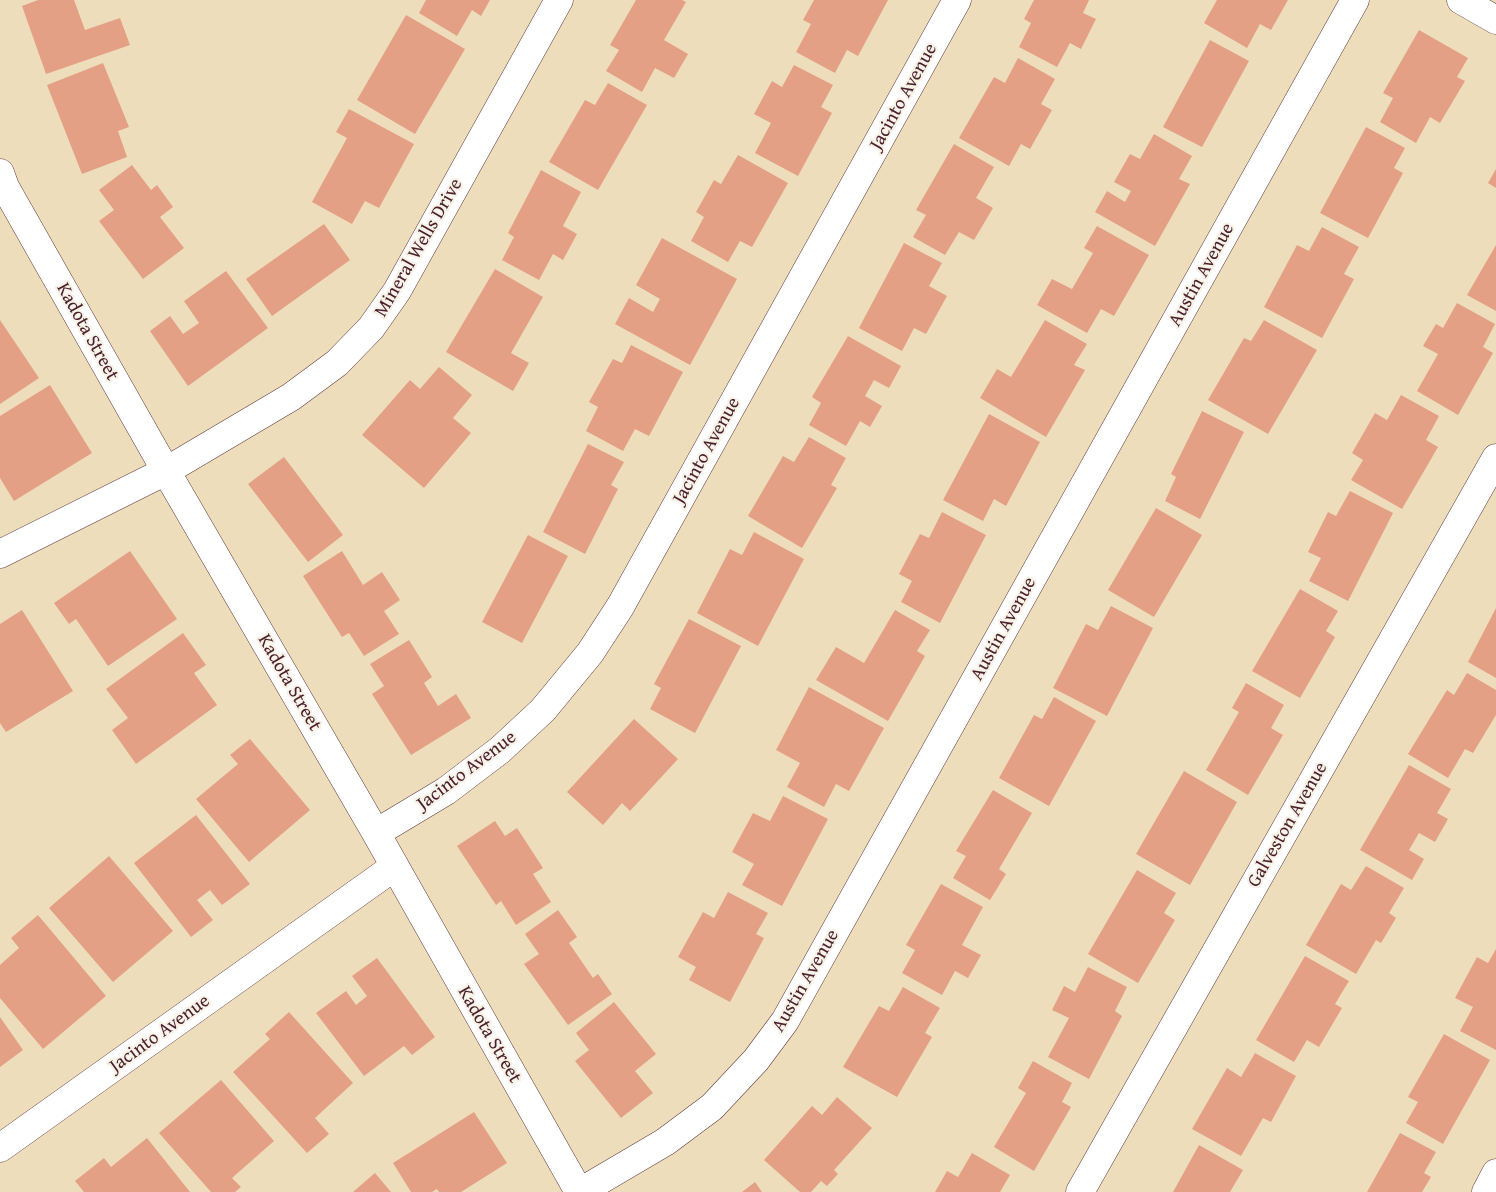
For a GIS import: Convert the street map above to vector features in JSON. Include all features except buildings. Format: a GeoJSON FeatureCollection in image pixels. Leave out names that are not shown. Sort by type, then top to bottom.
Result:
{"type":"FeatureCollection","features":[{"type":"Feature","properties":{"kind":"street","name":"Mineral Wells Drive"},"geometry":{"type":"LineString","coordinates":[[0,554],[166,471],[291,397],[337,363],[371,328],[397,291],[559,0]]}},
{"type":"Feature","properties":{"kind":"street","name":"Jacinto Avenue"},"geometry":{"type":"LineString","coordinates":[[376,833],[446,791],[500,750],[544,710],[590,653],[620,608],[958,0]]}},
{"type":"Feature","properties":{"kind":"street","name":"Austin Avenue"},"geometry":{"type":"LineString","coordinates":[[580,1192],[665,1142],[712,1108],[756,1060],[785,1021],[1355,0]]}},
{"type":"Feature","properties":{"kind":"street"},"geometry":{"type":"LineString","coordinates":[[1461,0],[1496,20]]}},
{"type":"Feature","properties":{"kind":"street","name":"Kadota Street"},"geometry":{"type":"LineString","coordinates":[[0,173],[5,186],[166,471],[376,833],[580,1192]]}},
{"type":"Feature","properties":{"kind":"street","name":"Galveston Avenue"},"geometry":{"type":"LineString","coordinates":[[1080,1192],[1496,458]]}},
{"type":"Feature","properties":{"kind":"street","name":"Jacinto Avenue"},"geometry":{"type":"LineString","coordinates":[[0,1148],[394,867]]}},
{"type":"Feature","properties":{"kind":"street"},"geometry":{"type":"LineString","coordinates":[[1486,1192],[1496,1174]]}}]}
